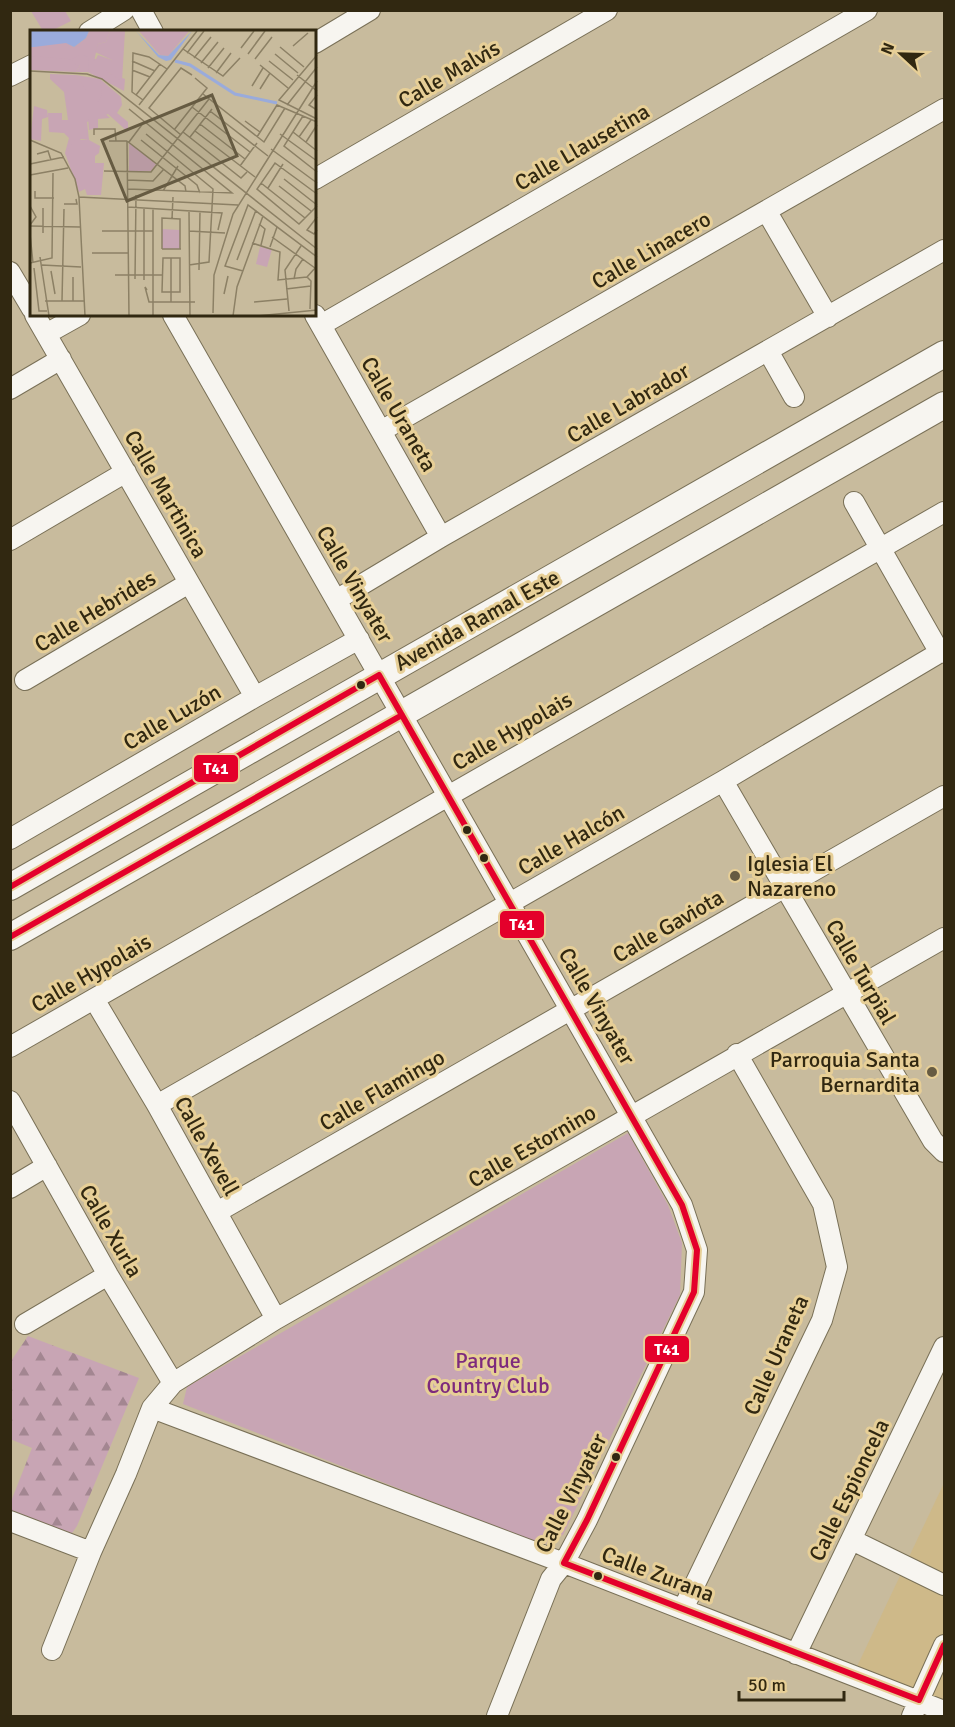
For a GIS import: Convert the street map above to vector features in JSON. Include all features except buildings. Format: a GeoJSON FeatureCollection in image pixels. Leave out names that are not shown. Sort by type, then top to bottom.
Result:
{"type":"FeatureCollection","features":[{"type":"Feature","properties":{"kind":"main road","name":"Avenida Ramal Este"},"geometry":{"type":"LineString","coordinates":[[10,887],[945,354]]}},
{"type":"Feature","properties":{"kind":"main road","name":"Avenida Ramal Este"},"geometry":{"type":"LineString","coordinates":[[10,937],[945,405]]}},
{"type":"Feature","properties":{"kind":"street"},"geometry":{"type":"LineString","coordinates":[[91,30],[124,10]]}},
{"type":"Feature","properties":{"kind":"street"},"geometry":{"type":"LineString","coordinates":[[141,10],[152,30]]}},
{"type":"Feature","properties":{"kind":"street"},"geometry":{"type":"LineString","coordinates":[[316,42],[370,10]]}},
{"type":"Feature","properties":{"kind":"street","name":"Calle Malvis"},"geometry":{"type":"LineString","coordinates":[[316,178],[608,10]]}},
{"type":"Feature","properties":{"kind":"street","name":"Calle Llausetina"},"geometry":{"type":"LineString","coordinates":[[318,320],[867,10]]}},
{"type":"Feature","properties":{"kind":"street"},"geometry":{"type":"LineString","coordinates":[[10,76],[30,66]]}},
{"type":"Feature","properties":{"kind":"street","name":"Calle Linacero"},"geometry":{"type":"LineString","coordinates":[[381,431],[945,109]]}},
{"type":"Feature","properties":{"kind":"street"},"geometry":{"type":"LineString","coordinates":[[767,212],[828,317]]}},
{"type":"Feature","properties":{"kind":"street","name":"Calle Labrador"},"geometry":{"type":"LineString","coordinates":[[336,600],[441,537],[945,250]]}},
{"type":"Feature","properties":{"kind":"street"},"geometry":{"type":"LineString","coordinates":[[10,272],[30,306]]}},
{"type":"Feature","properties":{"kind":"street","name":"Calle Martinica"},"geometry":{"type":"LineString","coordinates":[[36,316],[255,697]]}},
{"type":"Feature","properties":{"kind":"street"},"geometry":{"type":"LineString","coordinates":[[46,334],[78,316]]}},
{"type":"Feature","properties":{"kind":"street","name":"Calle Vinyater"},"geometry":{"type":"LineString","coordinates":[[174,316],[682,1205],[697,1250],[694,1292],[587,1520],[564,1563],[551,1579],[497,1716]]}},
{"type":"Feature","properties":{"kind":"street","name":"Calle Uraneta"},"geometry":{"type":"LineString","coordinates":[[318,320],[441,537]]}},
{"type":"Feature","properties":{"kind":"street"},"geometry":{"type":"LineString","coordinates":[[768,351],[794,398]]}},
{"type":"Feature","properties":{"kind":"street"},"geometry":{"type":"LineString","coordinates":[[10,389],[61,359]]}},
{"type":"Feature","properties":{"kind":"street"},"geometry":{"type":"LineString","coordinates":[[10,540],[126,472]]}},
{"type":"Feature","properties":{"kind":"street"},"geometry":{"type":"LineString","coordinates":[[854,502],[942,652]]}},
{"type":"Feature","properties":{"kind":"street","name":"Calle Hypolais"},"geometry":{"type":"LineString","coordinates":[[10,1047],[945,512]]}},
{"type":"Feature","properties":{"kind":"street","name":"Calle Hebrides"},"geometry":{"type":"LineString","coordinates":[[25,680],[189,583]]}},
{"type":"Feature","properties":{"kind":"street","name":"Calle Luzón"},"geometry":{"type":"LineString","coordinates":[[10,839],[359,639]]}},
{"type":"Feature","properties":{"kind":"street","name":"Calle Halcón"},"geometry":{"type":"LineString","coordinates":[[157,1105],[723,781],[942,652]]}},
{"type":"Feature","properties":{"kind":"street","name":"Calle Turpial"},"geometry":{"type":"LineString","coordinates":[[723,781],[933,1142],[945,1152]]}},
{"type":"Feature","properties":{"kind":"street","name":"Calle Gaviota"},"geometry":{"type":"LineString","coordinates":[[571,1009],[945,796]]}},
{"type":"Feature","properties":{"kind":"street","name":"Calle Estornino"},"geometry":{"type":"LineString","coordinates":[[52,1650],[90,1552],[126,1474],[152,1408],[173,1383],[276,1319],[737,1054],[945,938]]}},
{"type":"Feature","properties":{"kind":"street","name":"Calle Xevell"},"geometry":{"type":"LineString","coordinates":[[94,999],[157,1105],[276,1319]]}},
{"type":"Feature","properties":{"kind":"street","name":"Calle Flamingo"},"geometry":{"type":"LineString","coordinates":[[217,1212],[571,1009]]}},
{"type":"Feature","properties":{"kind":"street","name":"Calle Uraneta"},"geometry":{"type":"LineString","coordinates":[[683,1609],[822,1320],[837,1267],[823,1204],[737,1054]]}},
{"type":"Feature","properties":{"kind":"street","name":"Calle Xurla"},"geometry":{"type":"LineString","coordinates":[[10,1101],[108,1275],[173,1383]]}},
{"type":"Feature","properties":{"kind":"street"},"geometry":{"type":"LineString","coordinates":[[10,1188],[47,1166]]}},
{"type":"Feature","properties":{"kind":"street"},"geometry":{"type":"LineString","coordinates":[[24,1324],[108,1275]]}},
{"type":"Feature","properties":{"kind":"street","name":"Calle Espioncela"},"geometry":{"type":"LineString","coordinates":[[796,1654],[945,1347]]}},
{"type":"Feature","properties":{"kind":"street","name":"Calle Zurana"},"geometry":{"type":"LineString","coordinates":[[152,1408],[683,1609],[796,1654],[916,1708],[945,1711]]}},
{"type":"Feature","properties":{"kind":"street"},"geometry":{"type":"LineString","coordinates":[[10,1521],[90,1552]]}},
{"type":"Feature","properties":{"kind":"street"},"geometry":{"type":"LineString","coordinates":[[852,1540],[945,1585]]}},
{"type":"Feature","properties":{"kind":"street"},"geometry":{"type":"LineString","coordinates":[[916,1708],[945,1645]]}},
{"type":"Feature","properties":{"kind":"shaded area"},"geometry":{"type":"Polygon","coordinates":[[[944,1483],[944,1711],[853,1675],[944,1483]]]}},
{"type":"Feature","properties":{"kind":"green space"},"geometry":{"type":"Polygon","coordinates":[[[31,11],[65,11],[71,21],[53,30],[42,30],[31,11]]]}},
{"type":"Feature","properties":{"kind":"green space","name":"Parque Country Club"},"geometry":{"type":"Polygon","coordinates":[[[628,1133],[668,1205],[682,1243],[680,1295],[563,1535],[543,1545],[183,1404],[187,1387],[628,1133]]]}},
{"type":"Feature","properties":{"kind":"green space"},"geometry":{"type":"Polygon","coordinates":[[[28,1336],[139,1378],[77,1526],[72,1533],[11,1513],[10,1504],[32,1448],[10,1439],[11,1361],[28,1336]]]}},
{"type":"Feature","properties":{"kind":"transit line","name":"T41"},"geometry":{"type":"LineString","coordinates":[[10,887],[379,675],[682,1205],[697,1250],[694,1292],[587,1520],[564,1563]]}},
{"type":"Feature","properties":{"kind":"transit line","name":"T41"},"geometry":{"type":"LineString","coordinates":[[10,937],[402,715]]}},
{"type":"Feature","properties":{"kind":"transit line","name":"T41"},"geometry":{"type":"LineString","coordinates":[[564,1563],[919,1700]]}},
{"type":"Feature","properties":{"kind":"transit line","name":"T41"},"geometry":{"type":"LineString","coordinates":[[919,1700],[944,1645]]}},
{"type":"Feature","properties":{"kind":"place","name":"Iglesia El Nazareno"},"geometry":{"type":"Point","coordinates":[735,876]}},
{"type":"Feature","properties":{"kind":"place","name":"Parroquia Santa Bernardita"},"geometry":{"type":"Point","coordinates":[932,1072]}}]}
